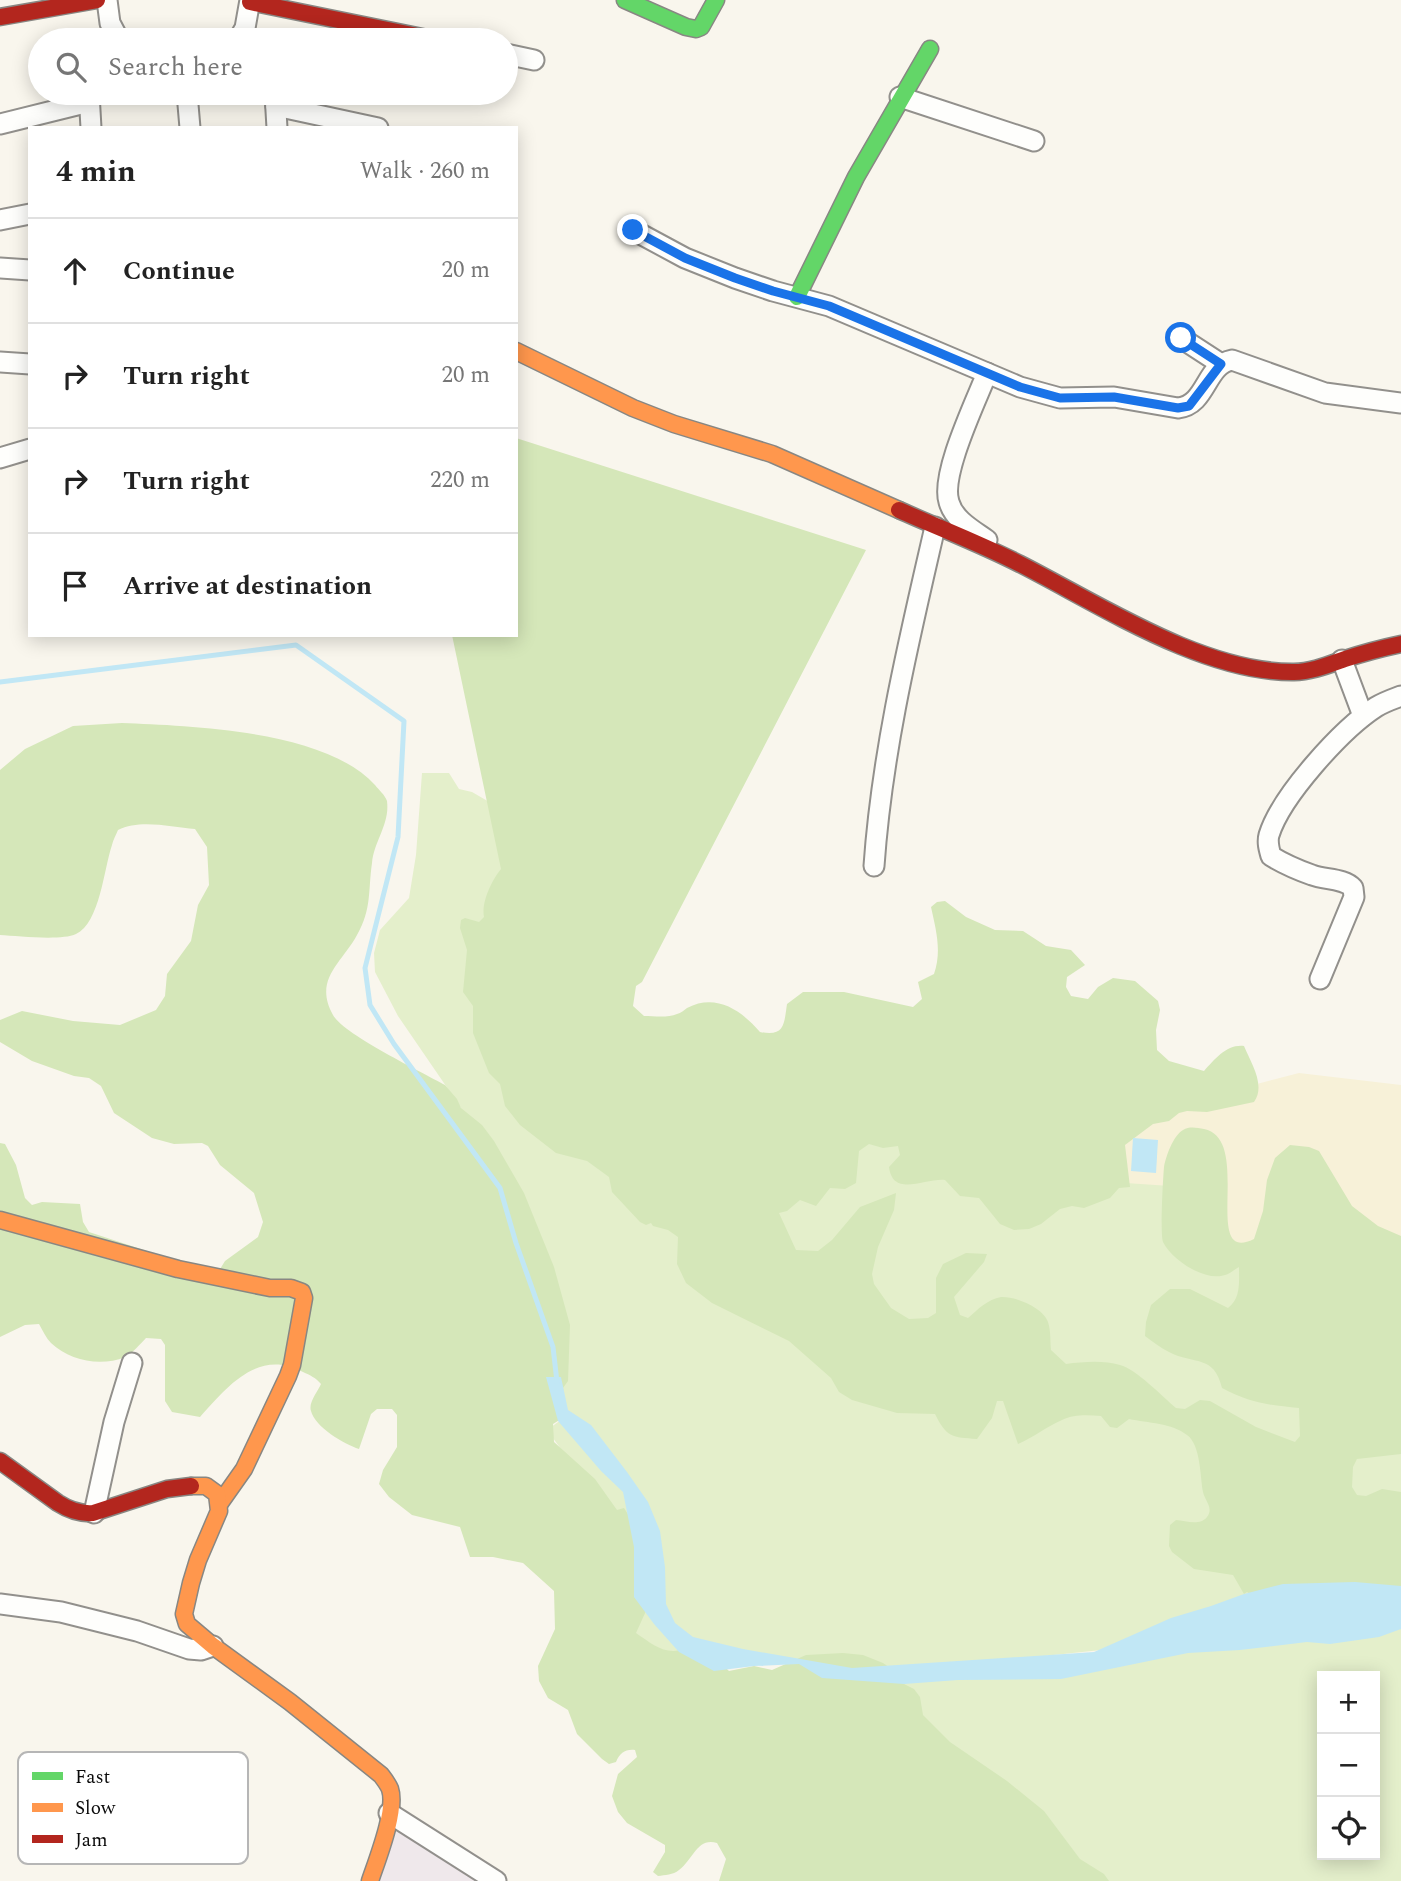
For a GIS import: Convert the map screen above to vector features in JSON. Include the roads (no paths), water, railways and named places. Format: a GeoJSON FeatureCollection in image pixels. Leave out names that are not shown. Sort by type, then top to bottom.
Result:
{"type":"FeatureCollection","features":[{"type":"Feature","properties":{"kind":"street"},"geometry":{"type":"LineString","coordinates":[[0,18],[97,0]]}},
{"type":"Feature","properties":{"kind":"street"},"geometry":{"type":"LineString","coordinates":[[107,0],[112,28]]}},
{"type":"Feature","properties":{"kind":"street"},"geometry":{"type":"LineString","coordinates":[[633,1],[686,27],[696,29],[701,27],[716,0]]}},
{"type":"Feature","properties":{"kind":"street"},"geometry":{"type":"LineString","coordinates":[[246,28],[250,1],[379,28]]}},
{"type":"Feature","properties":{"kind":"street"},"geometry":{"type":"LineString","coordinates":[[797,297],[839,209],[900,97],[930,49]]}},
{"type":"Feature","properties":{"kind":"street"},"geometry":{"type":"LineString","coordinates":[[518,57],[534,60]]}},
{"type":"Feature","properties":{"kind":"street"},"geometry":{"type":"LineString","coordinates":[[900,97],[1034,141]]}},
{"type":"Feature","properties":{"kind":"street"},"geometry":{"type":"LineString","coordinates":[[0,124],[63,105]]}},
{"type":"Feature","properties":{"kind":"street"},"geometry":{"type":"LineString","coordinates":[[90,105],[91,126]]}},
{"type":"Feature","properties":{"kind":"street"},"geometry":{"type":"LineString","coordinates":[[188,105],[190,126]]}},
{"type":"Feature","properties":{"kind":"street"},"geometry":{"type":"LineString","coordinates":[[275,105],[277,126]]}},
{"type":"Feature","properties":{"kind":"street"},"geometry":{"type":"LineString","coordinates":[[296,105],[371,126]]}},
{"type":"Feature","properties":{"kind":"street"},"geometry":{"type":"LineString","coordinates":[[0,220],[28,214]]}},
{"type":"Feature","properties":{"kind":"street"},"geometry":{"type":"LineString","coordinates":[[633,230],[685,258],[773,291],[829,306],[1047,396],[1114,397],[1178,408],[1189,406],[1221,364],[1234,360],[1325,393],[1401,403]]}},
{"type":"Feature","properties":{"kind":"street"},"geometry":{"type":"LineString","coordinates":[[0,268],[28,270]]}},
{"type":"Feature","properties":{"kind":"street"},"geometry":{"type":"LineString","coordinates":[[1181,338],[1221,364]]}},
{"type":"Feature","properties":{"kind":"street"},"geometry":{"type":"LineString","coordinates":[[518,352],[591,390],[635,409],[674,424],[762,450],[1018,563],[1178,645],[1219,659],[1255,668],[1308,671],[1401,644]]}},
{"type":"Feature","properties":{"kind":"street"},"geometry":{"type":"LineString","coordinates":[[0,362],[28,363]]}},
{"type":"Feature","properties":{"kind":"street"},"geometry":{"type":"LineString","coordinates":[[987,373],[949,476],[948,500],[955,515],[1018,563]]}},
{"type":"Feature","properties":{"kind":"street"},"geometry":{"type":"LineString","coordinates":[[0,458],[28,450]]}},
{"type":"Feature","properties":{"kind":"street"},"geometry":{"type":"LineString","coordinates":[[874,866],[891,725],[935,527]]}},
{"type":"Feature","properties":{"kind":"street"},"geometry":{"type":"LineString","coordinates":[[1342,660],[1363,716]]}},
{"type":"Feature","properties":{"kind":"street"},"geometry":{"type":"LineString","coordinates":[[1320,979],[1354,897],[1353,888],[1348,883],[1314,876],[1271,856],[1269,836],[1297,785],[1332,745],[1363,716],[1401,696]]}},
{"type":"Feature","properties":{"kind":"street"},"geometry":{"type":"LineString","coordinates":[[0,1220],[178,1269],[302,1292],[304,1298],[295,1350],[284,1387],[244,1469],[220,1503],[198,1560],[184,1614],[187,1624],[213,1646],[290,1702],[381,1775],[390,1788],[390,1813],[370,1881]]}},
{"type":"Feature","properties":{"kind":"street"},"geometry":{"type":"LineString","coordinates":[[94,1513],[114,1422],[132,1363]]}},
{"type":"Feature","properties":{"kind":"street"},"geometry":{"type":"LineString","coordinates":[[0,1461],[70,1510],[85,1513],[94,1513],[158,1490],[186,1485],[210,1489],[216,1493],[220,1503]]}},
{"type":"Feature","properties":{"kind":"street"},"geometry":{"type":"LineString","coordinates":[[0,1604],[61,1612],[137,1631],[189,1650],[213,1646]]}},
{"type":"Feature","properties":{"kind":"street"},"geometry":{"type":"LineString","coordinates":[[390,1813],[496,1881]]}},
{"type":"Feature","properties":{"kind":"water"},"geometry":{"type":"Polygon","coordinates":[[[1133,1138],[1158,1140],[1156,1173],[1131,1171],[1133,1138]]]}},
{"type":"Feature","properties":{"kind":"water"},"geometry":{"type":"Polygon","coordinates":[[[546,1377],[561,1377],[568,1410],[591,1425],[648,1502],[660,1531],[666,1604],[675,1623],[693,1637],[743,1649],[852,1668],[1094,1652],[1171,1618],[1244,1594],[1283,1584],[1355,1582],[1401,1586],[1401,1629],[1379,1637],[1330,1644],[1307,1642],[1188,1653],[1061,1679],[958,1680],[904,1684],[822,1678],[799,1664],[714,1671],[679,1652],[634,1597],[634,1547],[623,1492],[558,1421],[546,1377]]]}},
{"type":"Feature","properties":{"kind":"waterway"},"geometry":{"type":"LineString","coordinates":[[0,682],[296,645],[404,721],[398,837],[365,968],[370,1005],[394,1044],[500,1188],[516,1243],[553,1347],[557,1382]]}}]}
